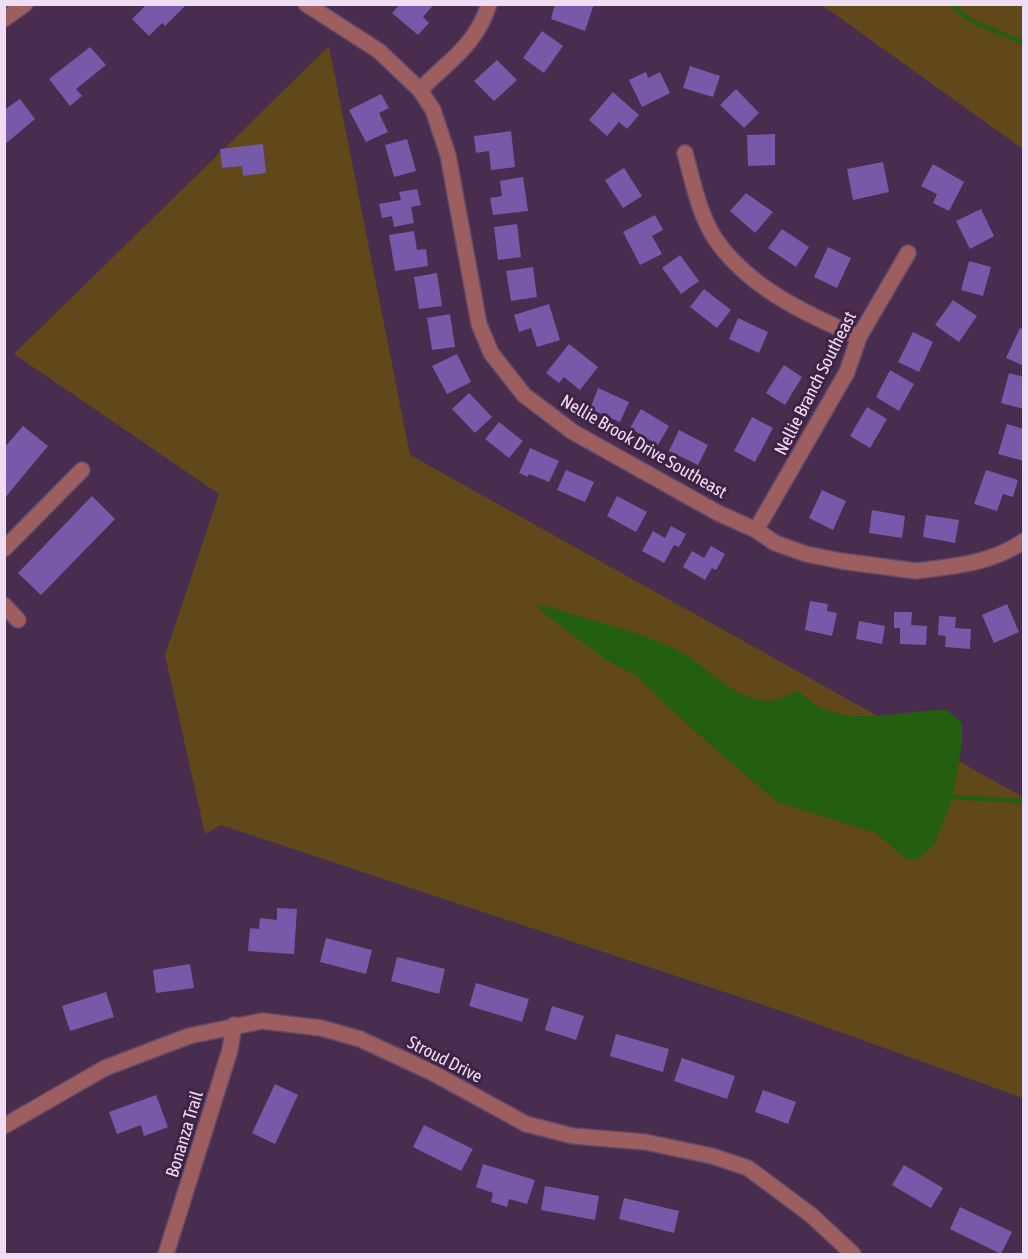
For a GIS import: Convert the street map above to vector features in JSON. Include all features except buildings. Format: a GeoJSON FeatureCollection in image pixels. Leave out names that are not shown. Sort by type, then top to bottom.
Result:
{"type":"FeatureCollection","features":[{"type":"Feature","properties":{"kind":"street"},"geometry":{"type":"LineString","coordinates":[[4,19],[25,4]]}},
{"type":"Feature","properties":{"kind":"street","name":"Nellie Brook Drive Southeast"},"geometry":{"type":"LineString","coordinates":[[306,4],[379,51],[420,90],[434,110],[448,155],[479,324],[491,353],[524,395],[573,432],[718,513],[756,530],[775,543],[806,554],[916,571],[975,563],[1011,550],[1023,541]]}},
{"type":"Feature","properties":{"kind":"street"},"geometry":{"type":"LineString","coordinates":[[420,90],[461,54],[474,38],[489,4]]}},
{"type":"Feature","properties":{"kind":"street"},"geometry":{"type":"LineString","coordinates":[[685,153],[698,200],[715,238],[730,257],[783,299],[860,336]]}},
{"type":"Feature","properties":{"kind":"street","name":"Nellie Branch Southeast"},"geometry":{"type":"LineString","coordinates":[[756,530],[847,372],[860,336],[908,253]]}},
{"type":"Feature","properties":{"kind":"street"},"geometry":{"type":"LineString","coordinates":[[4,549],[82,470]]}},
{"type":"Feature","properties":{"kind":"street"},"geometry":{"type":"LineString","coordinates":[[4,604],[18,620]]}},
{"type":"Feature","properties":{"kind":"street","name":"Stroud Drive"},"geometry":{"type":"LineString","coordinates":[[4,1126],[105,1068],[189,1036],[262,1021],[321,1028],[360,1039],[433,1073],[526,1124],[573,1136],[645,1142],[712,1156],[748,1168],[811,1215],[853,1254]]}},
{"type":"Feature","properties":{"kind":"street","name":"Bonanza Trail"},"geometry":{"type":"LineString","coordinates":[[166,1254],[227,1060],[234,1025]]}},
{"type":"Feature","properties":{"kind":"shaded area"},"geometry":{"type":"Polygon","coordinates":[[[822,5],[1023,5],[1023,149],[822,5]]]}},
{"type":"Feature","properties":{"kind":"shaded area"},"geometry":{"type":"Polygon","coordinates":[[[329,46],[410,455],[1023,797],[1023,1098],[790,1014],[221,825],[205,834],[165,655],[219,494],[14,354],[329,46]]]}},
{"type":"Feature","properties":{"kind":"shaded area"},"geometry":{"type":"Polygon","coordinates":[[[541,605],[624,629],[673,648],[694,660],[733,689],[755,699],[766,701],[777,699],[798,690],[814,703],[831,712],[849,715],[888,715],[947,710],[962,723],[962,742],[953,797],[934,845],[921,857],[910,860],[902,856],[876,833],[777,802],[691,728],[635,675],[605,659],[542,612],[537,606],[541,605]]]}},
{"type":"Feature","properties":{"kind":"waterway"},"geometry":{"type":"LineString","coordinates":[[951,4],[970,20],[1024,43]]}},
{"type":"Feature","properties":{"kind":"waterway"},"geometry":{"type":"LineString","coordinates":[[953,797],[1024,801]]}}]}
